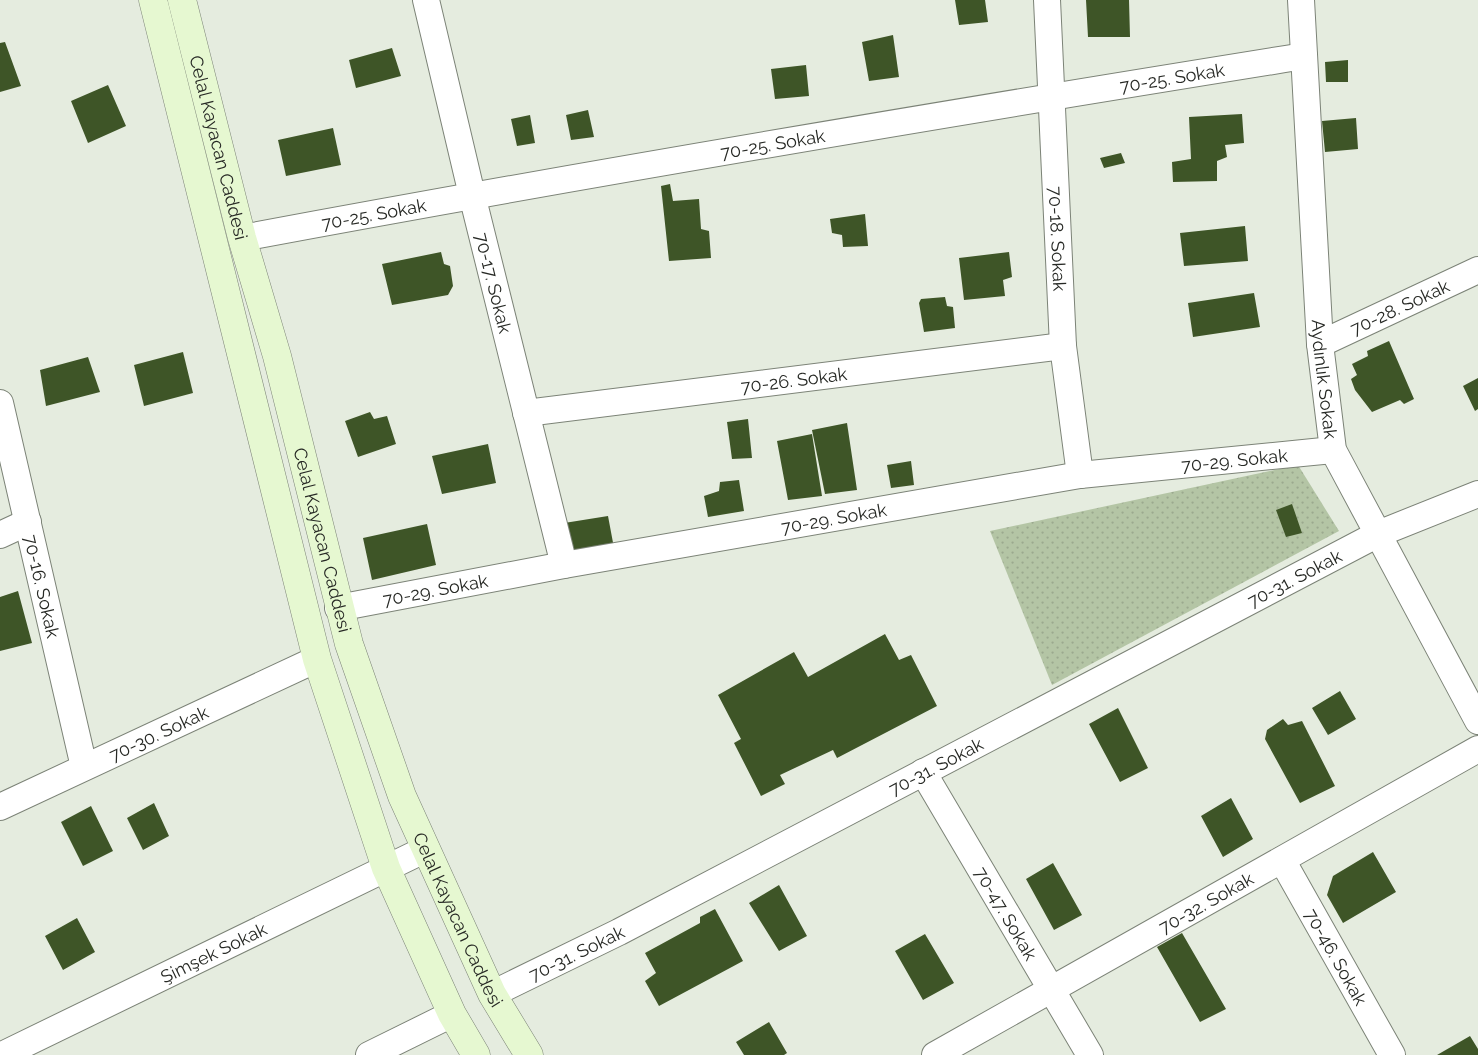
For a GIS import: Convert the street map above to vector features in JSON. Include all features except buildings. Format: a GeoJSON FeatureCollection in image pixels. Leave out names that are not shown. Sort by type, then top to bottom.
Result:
{"type":"FeatureCollection","features":[{"type":"Feature","properties":{"kind":"street","name":"Celal Kayacan Caddesi"},"geometry":{"type":"LineString","coordinates":[[153,0],[317,659],[386,868],[452,1014],[476,1055]]}},
{"type":"Feature","properties":{"kind":"street","name":"Celal Kayacan Caddesi"},"geometry":{"type":"LineString","coordinates":[[182,0],[242,238],[277,356],[338,608],[402,796],[492,994],[528,1055]]}},
{"type":"Feature","properties":{"kind":"street","name":"70-17. Sokak"},"geometry":{"type":"LineString","coordinates":[[426,0],[472,195],[564,565]]}},
{"type":"Feature","properties":{"kind":"street","name":"70-18. Sokak"},"geometry":{"type":"LineString","coordinates":[[1047,0],[1063,346],[1080,475]]}},
{"type":"Feature","properties":{"kind":"street","name":"Aydınlık Sokak"},"geometry":{"type":"LineString","coordinates":[[1301,0],[1320,344],[1333,450],[1478,721]]}},
{"type":"Feature","properties":{"kind":"street","name":"70-25. Sokak"},"geometry":{"type":"LineString","coordinates":[[242,238],[472,195],[1052,96],[1304,56]]}},
{"type":"Feature","properties":{"kind":"street","name":"70-28. Sokak"},"geometry":{"type":"LineString","coordinates":[[1320,344],[1478,270]]}},
{"type":"Feature","properties":{"kind":"street","name":"70-26. Sokak"},"geometry":{"type":"LineString","coordinates":[[526,414],[1063,346]]}},
{"type":"Feature","properties":{"kind":"street","name":"70-16. Sokak"},"geometry":{"type":"LineString","coordinates":[[0,403],[84,767]]}},
{"type":"Feature","properties":{"kind":"street","name":"70-29. Sokak"},"geometry":{"type":"LineString","coordinates":[[338,608],[564,565],[1080,475],[1333,450]]}},
{"type":"Feature","properties":{"kind":"street"},"geometry":{"type":"LineString","coordinates":[[1378,534],[1478,494]]}},
{"type":"Feature","properties":{"kind":"street"},"geometry":{"type":"LineString","coordinates":[[0,535],[28,522]]}},
{"type":"Feature","properties":{"kind":"street","name":"70-31. Sokak"},"geometry":{"type":"LineString","coordinates":[[492,994],[628,928],[1378,534]]}},
{"type":"Feature","properties":{"kind":"street","name":"70-30. Sokak"},"geometry":{"type":"LineString","coordinates":[[0,807],[317,659]]}},
{"type":"Feature","properties":{"kind":"street","name":"70-32. Sokak"},"geometry":{"type":"LineString","coordinates":[[935,1055],[1478,749]]}},
{"type":"Feature","properties":{"kind":"street","name":"70-47. Sokak"},"geometry":{"type":"LineString","coordinates":[[923,772],[1090,1055]]}},
{"type":"Feature","properties":{"kind":"street","name":"Şimşek Sokak"},"geometry":{"type":"LineString","coordinates":[[2,1055],[426,849]]}},
{"type":"Feature","properties":{"kind":"street","name":"70-46. Sokak"},"geometry":{"type":"LineString","coordinates":[[1282,860],[1392,1055]]}},
{"type":"Feature","properties":{"kind":"street"},"geometry":{"type":"LineString","coordinates":[[369,1055],[452,1014]]}},
{"type":"Feature","properties":{"kind":"green space"},"geometry":{"type":"Polygon","coordinates":[[[1298,465],[1339,531],[1052,685],[990,531],[1298,465]]]}}]}
